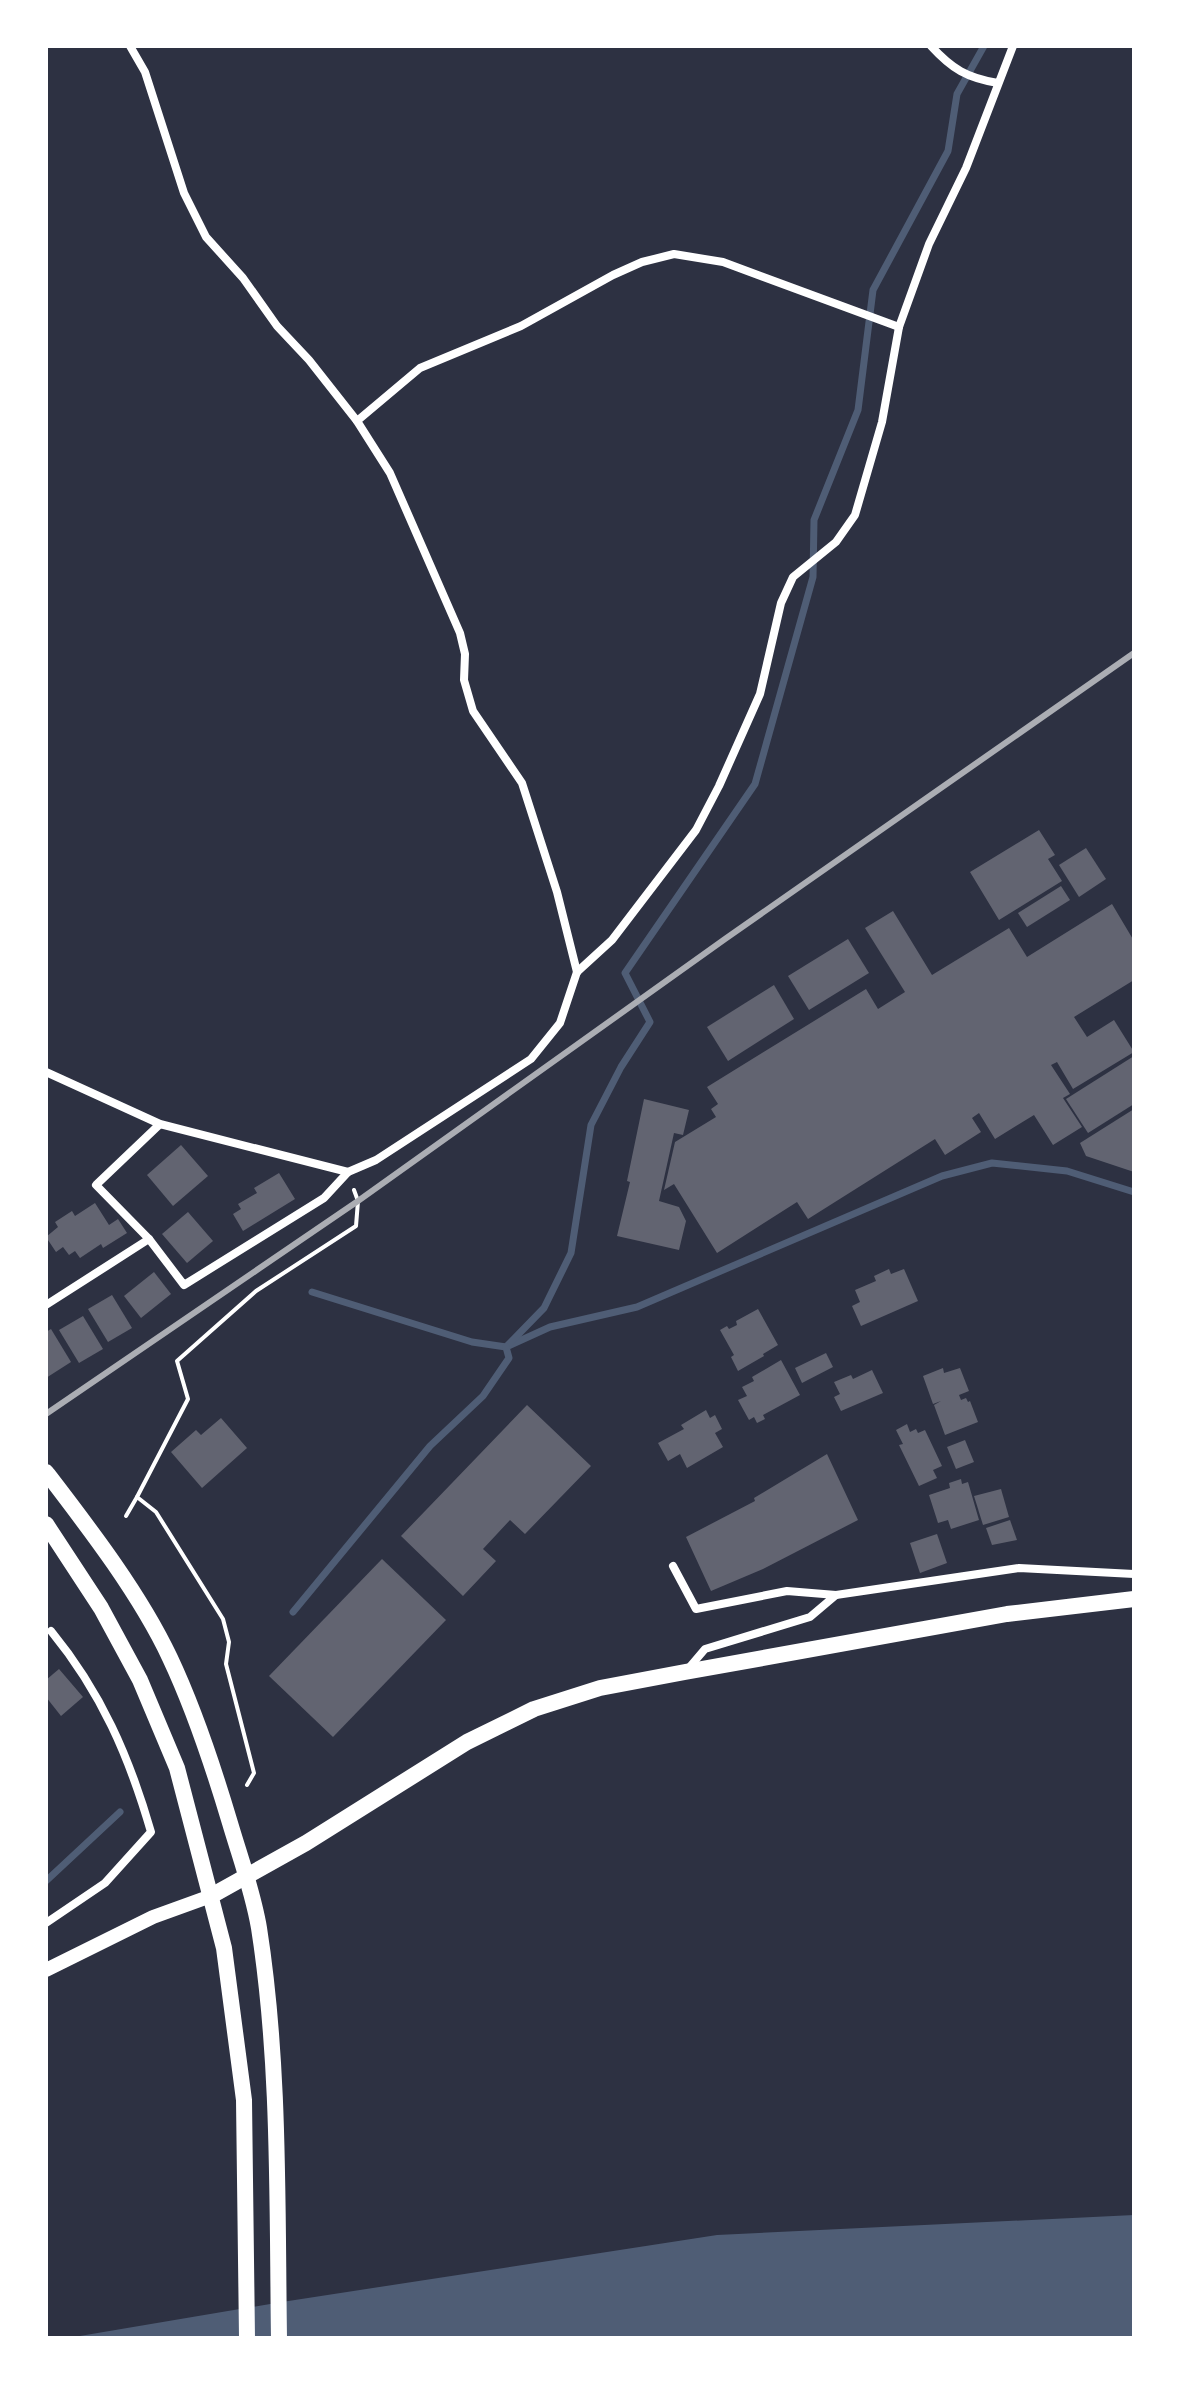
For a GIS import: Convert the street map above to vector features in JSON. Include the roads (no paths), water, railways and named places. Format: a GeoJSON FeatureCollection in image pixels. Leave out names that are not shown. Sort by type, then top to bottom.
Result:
{"type":"FeatureCollection","features":[{"type":"Feature","properties":{"kind":"main road"},"geometry":{"type":"LineString","coordinates":[[46,1472],[128,1586],[169,1656],[206,1744],[246,1876],[259,1926],[275,2096],[279,2338]]}},
{"type":"Feature","properties":{"kind":"main road"},"geometry":{"type":"LineString","coordinates":[[46,1524],[101,1608],[140,1680],[177,1768],[224,1948],[244,2100],[247,2338]]}},
{"type":"Feature","properties":{"kind":"main road"},"geometry":{"type":"LineString","coordinates":[[46,1970],[153,1917],[211,1896],[306,1843],[467,1742],[534,1709],[600,1688],[685,1672],[1007,1614],[1134,1599]]}},
{"type":"Feature","properties":{"kind":"street"},"geometry":{"type":"LineString","coordinates":[[130,46],[145,72],[184,193],[206,237],[243,278],[277,326],[309,360],[357,421],[390,473],[460,633],[465,654],[464,680],[473,711],[522,783],[557,892],[577,972]]}},
{"type":"Feature","properties":{"kind":"street"},"geometry":{"type":"LineString","coordinates":[[931,46],[955,70],[983,81],[998,83]]}},
{"type":"Feature","properties":{"kind":"street"},"geometry":{"type":"LineString","coordinates":[[160,1124],[96,1185],[149,1239],[184,1285],[324,1198],[348,1172],[376,1160],[531,1059],[560,1023],[577,972],[612,940],[696,830],[719,786],[760,694],[781,603],[793,577],[836,542],[855,515],[882,422],[899,327],[929,244],[966,168],[1013,46]]}},
{"type":"Feature","properties":{"kind":"street"},"geometry":{"type":"LineString","coordinates":[[357,421],[420,368],[521,326],[613,275],[642,262],[674,254],[723,262],[899,327]]}},
{"type":"Feature","properties":{"kind":"street"},"geometry":{"type":"LineString","coordinates":[[46,1072],[160,1124],[348,1172]]}},
{"type":"Feature","properties":{"kind":"street"},"geometry":{"type":"LineString","coordinates":[[46,1305],[149,1239]]}},
{"type":"Feature","properties":{"kind":"street"},"geometry":{"type":"LineString","coordinates":[[673,1566],[696,1609],[787,1591],[836,1595],[1019,1568],[1134,1574]]}},
{"type":"Feature","properties":{"kind":"street"},"geometry":{"type":"LineString","coordinates":[[685,1672],[705,1649],[810,1617],[836,1595]]}},
{"type":"Feature","properties":{"kind":"street"},"geometry":{"type":"LineString","coordinates":[[46,1923],[105,1883],[151,1832],[111,1720],[51,1631]]}},
{"type":"Feature","properties":{"kind":"water"},"geometry":{"type":"Polygon","coordinates":[[[1134,2215],[1134,2338],[68,2338],[717,2235],[1134,2215]]]}},
{"type":"Feature","properties":{"kind":"waterway"},"geometry":{"type":"LineString","coordinates":[[506,1347],[544,1308],[571,1253],[591,1125],[621,1067],[650,1022],[625,973],[755,784],[813,577],[814,520],[858,410],[873,290],[948,151],[957,94],[984,46]]}},
{"type":"Feature","properties":{"kind":"waterway"},"geometry":{"type":"LineString","coordinates":[[312,1292],[472,1342],[506,1347],[550,1327],[637,1307],[942,1176],[992,1163],[1067,1171],[1134,1192]]}},
{"type":"Feature","properties":{"kind":"waterway"},"geometry":{"type":"LineString","coordinates":[[293,1612],[430,1446],[483,1396],[509,1358],[506,1347]]}},
{"type":"Feature","properties":{"kind":"waterway"},"geometry":{"type":"LineString","coordinates":[[46,1881],[120,1812]]}},
{"type":"Feature","properties":{"kind":"railway"},"geometry":{"type":"LineString","coordinates":[[46,1414],[358,1201],[1134,653]]}}]}
